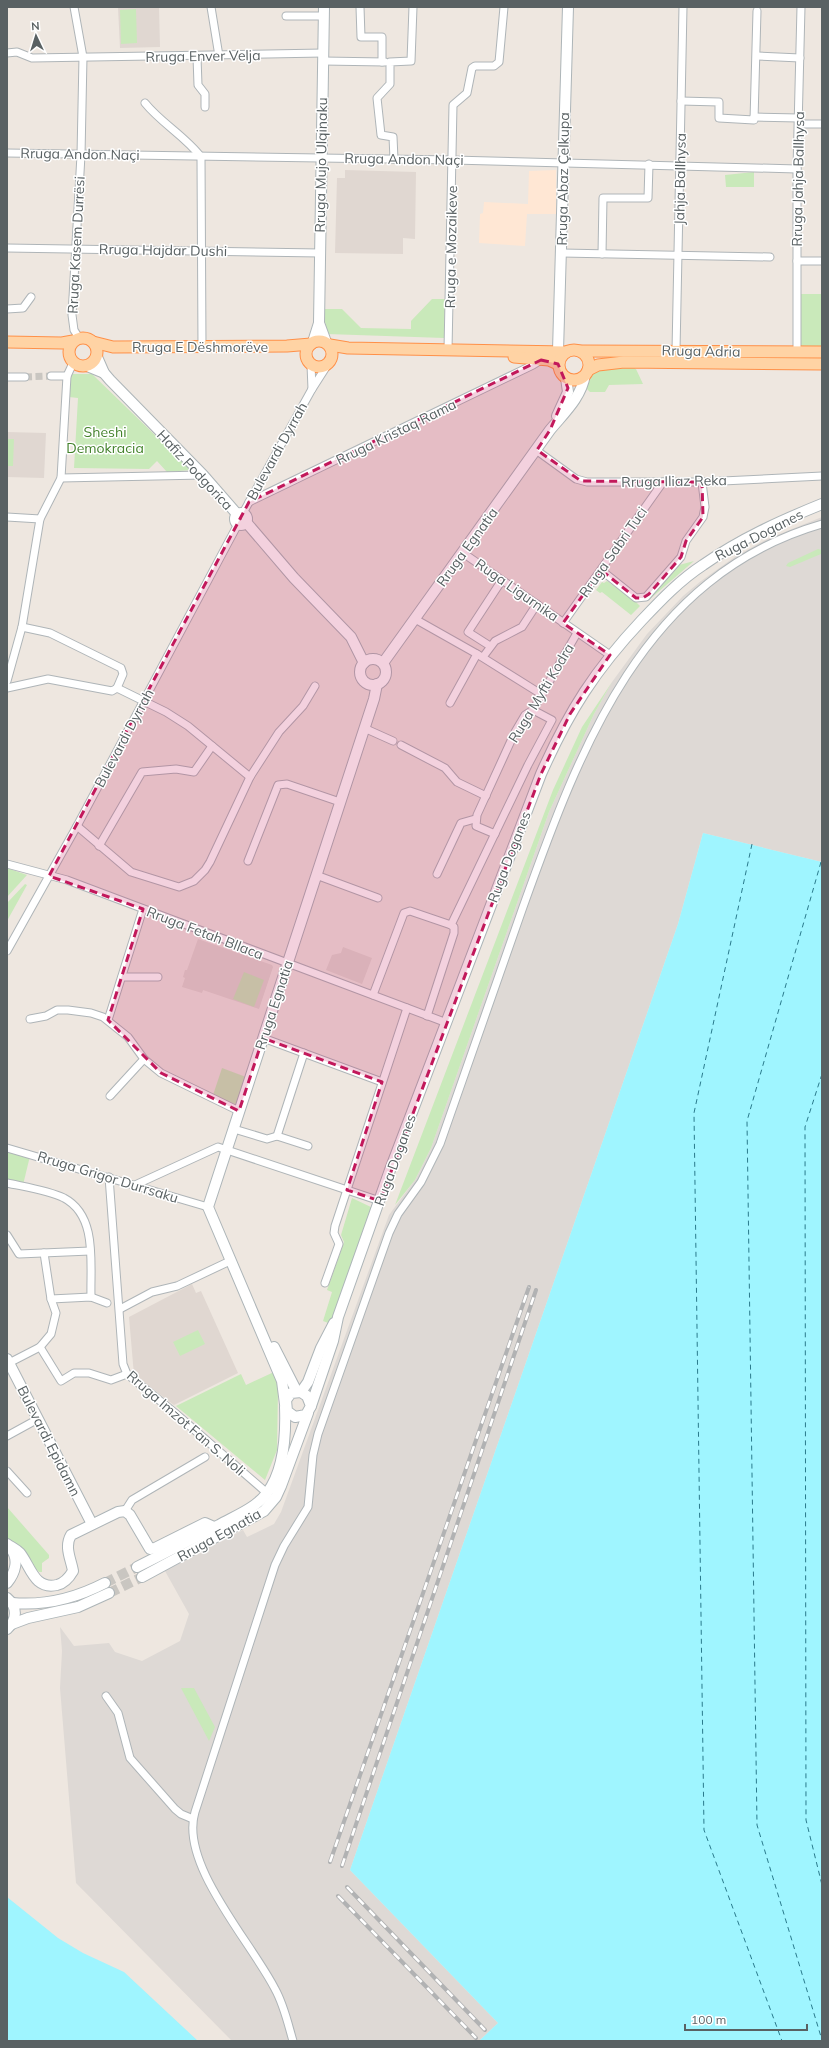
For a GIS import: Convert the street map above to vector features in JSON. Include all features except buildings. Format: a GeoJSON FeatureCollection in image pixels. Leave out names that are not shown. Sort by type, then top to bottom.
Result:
{"type":"FeatureCollection","features":[{"type":"Feature","properties":{"kind":"main road","name":"Rruga Abaz Çelkupa"},"geometry":{"type":"LineString","coordinates":[[562,352],[562,253],[568,7]]}},
{"type":"Feature","properties":{"kind":"main road","name":"Rruga Mujo Ulqinaku"},"geometry":{"type":"LineString","coordinates":[[312,343],[319,323],[324,11]]}},
{"type":"Feature","properties":{"kind":"main road","name":"Rruga Mujo Ulqinaku"},"geometry":{"type":"LineString","coordinates":[[319,323],[328,344]]}},
{"type":"Feature","properties":{"kind":"main road"},"geometry":{"type":"LineString","coordinates":[[7,342],[56,343],[84,338],[93,342],[97,355],[91,364],[87,366],[77,366],[56,343]]}},
{"type":"Feature","properties":{"kind":"main road"},"geometry":{"type":"LineString","coordinates":[[71,360],[68,351],[76,340]]}},
{"type":"Feature","properties":{"kind":"main road","name":"Rruga E Dëshmorëve"},"geometry":{"type":"LineString","coordinates":[[93,342],[113,347],[287,346],[312,343]]}},
{"type":"Feature","properties":{"kind":"main road"},"geometry":{"type":"LineString","coordinates":[[348,348],[320,367],[309,361],[306,350],[312,343],[328,344],[348,348],[562,352],[573,350],[579,351],[588,360],[587,372],[576,380],[566,378],[560,372],[558,364],[562,352]]}},
{"type":"Feature","properties":{"kind":"main road"},"geometry":{"type":"LineString","coordinates":[[328,344],[330,361]]}},
{"type":"Feature","properties":{"kind":"main road","name":"Rruga E Dëshmorëve"},"geometry":{"type":"LineString","coordinates":[[287,346],[301,353],[309,361]]}},
{"type":"Feature","properties":{"kind":"main road","name":"Rruga E Dëshmorëve"},"geometry":{"type":"LineString","coordinates":[[97,355],[113,347]]}},
{"type":"Feature","properties":{"kind":"main road"},"geometry":{"type":"LineString","coordinates":[[488,351],[513,357],[541,360],[558,364]]}},
{"type":"Feature","properties":{"kind":"main road","name":"Rruga Adria"},"geometry":{"type":"LineString","coordinates":[[579,351],[822,352]]}},
{"type":"Feature","properties":{"kind":"main road","name":"Hafiz Podgorica"},"geometry":{"type":"LineString","coordinates":[[97,355],[104,373],[203,475],[294,578],[351,637],[364,663]]}},
{"type":"Feature","properties":{"kind":"main road","name":"Rruga Adria"},"geometry":{"type":"LineString","coordinates":[[587,372],[602,364],[624,362],[822,364]]}},
{"type":"Feature","properties":{"kind":"main road","name":"Hafiz Podgorica"},"geometry":{"type":"LineString","coordinates":[[87,366],[104,373]]}},
{"type":"Feature","properties":{"kind":"main road","name":"Rruga Egnatia"},"geometry":{"type":"LineString","coordinates":[[383,663],[550,430],[582,390],[587,372]]}},
{"type":"Feature","properties":{"kind":"main road","name":"Rruga Egnatia"},"geometry":{"type":"LineString","coordinates":[[550,430],[568,392],[566,378]]}},
{"type":"Feature","properties":{"kind":"main road","name":"Ruga Doganes"},"geometry":{"type":"LineString","coordinates":[[338,1316],[547,760],[581,696],[610,655],[668,593],[702,566],[747,538],[822,504]]}},
{"type":"Feature","properties":{"kind":"main road"},"geometry":{"type":"LineString","coordinates":[[373,659],[383,663],[385,667],[384,679],[377,684],[368,684],[362,678],[360,670],[364,663],[373,659]]}},
{"type":"Feature","properties":{"kind":"main road","name":"Rruga Egnatia"},"geometry":{"type":"LineString","coordinates":[[338,1316],[333,1341],[310,1409],[282,1486],[272,1501],[264,1511],[140,1572],[214,1527],[252,1507],[267,1493],[274,1481],[284,1445],[286,1430],[282,1381],[208,1207],[374,699],[377,684]]}},
{"type":"Feature","properties":{"kind":"main road"},"geometry":{"type":"LineString","coordinates":[[299,1392],[310,1399],[310,1409],[302,1417],[295,1417],[288,1414],[285,1406],[289,1395],[299,1392],[308,1382],[321,1348],[338,1316]]}},
{"type":"Feature","properties":{"kind":"main road","name":"Rruga Egnatia"},"geometry":{"type":"LineString","coordinates":[[258,1322],[281,1358],[299,1392]]}},
{"type":"Feature","properties":{"kind":"main road","name":"Bulevardi Epidamn"},"geometry":{"type":"LineString","coordinates":[[8,1362],[92,1524]]}},
{"type":"Feature","properties":{"kind":"main road"},"geometry":{"type":"LineString","coordinates":[[7,1544],[19,1553],[33,1576],[41,1584],[51,1586],[61,1584],[69,1579],[73,1571],[68,1553],[68,1539],[74,1532],[118,1512],[125,1511],[130,1515],[150,1548],[155,1548],[205,1523],[214,1527]]}},
{"type":"Feature","properties":{"kind":"main road"},"geometry":{"type":"LineString","coordinates":[[7,1544],[14,1554],[10,1577]]}},
{"type":"Feature","properties":{"kind":"main road"},"geometry":{"type":"LineString","coordinates":[[10,1577],[23,1565],[27,1566]]}},
{"type":"Feature","properties":{"kind":"main road"},"geometry":{"type":"LineString","coordinates":[[10,1627],[15,1614],[10,1600],[36,1604],[49,1602],[74,1596],[105,1583]]}},
{"type":"Feature","properties":{"kind":"main road"},"geometry":{"type":"LineString","coordinates":[[10,1627],[28,1618],[78,1607],[109,1593]]}},
{"type":"Feature","properties":{"kind":"street","name":"Rruga Kasem Durrësi"},"geometry":{"type":"LineString","coordinates":[[74,7],[83,57],[81,155],[72,322],[76,340]]}},
{"type":"Feature","properties":{"kind":"street"},"geometry":{"type":"LineString","coordinates":[[211,7],[219,56]]}},
{"type":"Feature","properties":{"kind":"street"},"geometry":{"type":"LineString","coordinates":[[360,7],[361,37],[382,37],[390,84],[377,98],[381,135],[393,137],[394,159]]}},
{"type":"Feature","properties":{"kind":"street","name":"Rruga Enver Velja"},"geometry":{"type":"LineString","coordinates":[[7,53],[17,52],[32,58],[219,56],[323,57],[386,62],[411,61],[413,7]]}},
{"type":"Feature","properties":{"kind":"street","name":"Rruga e Mozaikeve"},"geometry":{"type":"LineString","coordinates":[[448,350],[453,105],[467,92],[472,68],[494,66],[499,62],[504,7]]}},
{"type":"Feature","properties":{"kind":"street","name":"Jahja Ballhysa"},"geometry":{"type":"LineString","coordinates":[[676,351],[683,7]]}},
{"type":"Feature","properties":{"kind":"street","name":"Rruga Jahja Ballhysa"},"geometry":{"type":"LineString","coordinates":[[797,352],[797,168],[801,7]]}},
{"type":"Feature","properties":{"kind":"street"},"geometry":{"type":"LineString","coordinates":[[286,16],[324,11]]}},
{"type":"Feature","properties":{"kind":"street"},"geometry":{"type":"LineString","coordinates":[[681,101],[719,102],[719,118],[754,120],[758,11]]}},
{"type":"Feature","properties":{"kind":"street"},"geometry":{"type":"LineString","coordinates":[[757,56],[800,58]]}},
{"type":"Feature","properties":{"kind":"street"},"geometry":{"type":"LineString","coordinates":[[196,57],[198,85],[205,94],[205,107]]}},
{"type":"Feature","properties":{"kind":"street"},"geometry":{"type":"LineString","coordinates":[[146,103],[154,114],[191,144],[201,157],[202,347]]}},
{"type":"Feature","properties":{"kind":"street"},"geometry":{"type":"LineString","coordinates":[[754,117],[822,124]]}},
{"type":"Feature","properties":{"kind":"street","name":"Rruga Andon Naçi"},"geometry":{"type":"LineString","coordinates":[[7,153],[453,160],[797,168]]}},
{"type":"Feature","properties":{"kind":"street"},"geometry":{"type":"LineString","coordinates":[[602,254],[603,198],[648,198],[649,164]]}},
{"type":"Feature","properties":{"kind":"street","name":"Rruga Hajdar Dushi"},"geometry":{"type":"LineString","coordinates":[[7,248],[320,253]]}},
{"type":"Feature","properties":{"kind":"street"},"geometry":{"type":"LineString","coordinates":[[562,253],[770,257]]}},
{"type":"Feature","properties":{"kind":"street"},"geometry":{"type":"LineString","coordinates":[[797,261],[822,261]]}},
{"type":"Feature","properties":{"kind":"street"},"geometry":{"type":"LineString","coordinates":[[7,309],[23,308],[31,297]]}},
{"type":"Feature","properties":{"kind":"street"},"geometry":{"type":"LineString","coordinates":[[7,681],[10,660],[22,627],[40,519],[61,478],[67,376],[71,360]]}},
{"type":"Feature","properties":{"kind":"street","name":"Rruga Kristaq Rama"},"geometry":{"type":"LineString","coordinates":[[248,502],[533,366],[541,360]]}},
{"type":"Feature","properties":{"kind":"street","name":"Bulevardi Dyrrah"},"geometry":{"type":"LineString","coordinates":[[309,361],[312,389]]}},
{"type":"Feature","properties":{"kind":"street","name":"Bulevardi Dyrrah"},"geometry":{"type":"LineString","coordinates":[[7,951],[77,826],[241,518],[248,502],[312,389],[330,361]]}},
{"type":"Feature","properties":{"kind":"street"},"geometry":{"type":"LineString","coordinates":[[51,376],[67,376]]}},
{"type":"Feature","properties":{"kind":"street"},"geometry":{"type":"LineString","coordinates":[[7,377],[25,377]]}},
{"type":"Feature","properties":{"kind":"street","name":"Rruga Iliaz Reka"},"geometry":{"type":"LineString","coordinates":[[536,450],[581,481],[702,482],[822,475]]}},
{"type":"Feature","properties":{"kind":"street"},"geometry":{"type":"LineString","coordinates":[[61,478],[203,475]]}},
{"type":"Feature","properties":{"kind":"street"},"geometry":{"type":"LineString","coordinates":[[822,475],[822,480]]}},
{"type":"Feature","properties":{"kind":"street","name":"Rruga Sabri Tuci"},"geometry":{"type":"LineString","coordinates":[[563,623],[663,482]]}},
{"type":"Feature","properties":{"kind":"street"},"geometry":{"type":"LineString","coordinates":[[600,570],[636,598],[643,598],[649,594],[681,557],[686,541],[703,517],[705,507],[702,482]]}},
{"type":"Feature","properties":{"kind":"street"},"geometry":{"type":"LineString","coordinates":[[7,517],[40,519]]}},
{"type":"Feature","properties":{"kind":"street"},"geometry":{"type":"LineString","coordinates":[[293,2041],[275,1988],[207,1878],[194,1841],[193,1819],[275,1565],[284,1546],[308,1507],[313,1455],[318,1434],[389,1233],[398,1214],[428,1169],[440,1144],[553,824],[599,724],[621,682],[649,644],[692,596],[724,572],[764,547],[822,524]]}},
{"type":"Feature","properties":{"kind":"street","name":"Ruga Ligurnika"},"geometry":{"type":"LineString","coordinates":[[462,553],[610,655]]}},
{"type":"Feature","properties":{"kind":"street"},"geometry":{"type":"LineString","coordinates":[[490,646],[468,632],[502,580]]}},
{"type":"Feature","properties":{"kind":"street"},"geometry":{"type":"LineString","coordinates":[[450,703],[480,656],[495,641],[522,628],[537,604]]}},
{"type":"Feature","properties":{"kind":"street"},"geometry":{"type":"LineString","coordinates":[[415,619],[480,656],[541,694]]}},
{"type":"Feature","properties":{"kind":"street"},"geometry":{"type":"LineString","coordinates":[[7,688],[48,679],[112,691],[117,688],[123,674],[121,668],[50,634],[22,627]]}},
{"type":"Feature","properties":{"kind":"street","name":"Ruga Myfti Kodra"},"geometry":{"type":"LineString","coordinates":[[475,819],[518,727],[525,715],[533,710],[576,632]]}},
{"type":"Feature","properties":{"kind":"street"},"geometry":{"type":"LineString","coordinates":[[77,826],[131,872],[183,886],[194,881],[205,870],[250,777],[278,732],[303,706],[315,686]]}},
{"type":"Feature","properties":{"kind":"street"},"geometry":{"type":"LineString","coordinates":[[117,688],[188,726],[250,777]]}},
{"type":"Feature","properties":{"kind":"street","name":"Ruga Doganes"},"geometry":{"type":"LineString","coordinates":[[451,925],[552,720],[533,710]]}},
{"type":"Feature","properties":{"kind":"street"},"geometry":{"type":"LineString","coordinates":[[364,728],[393,741]]}},
{"type":"Feature","properties":{"kind":"street"},"geometry":{"type":"LineString","coordinates":[[401,745],[445,768],[457,782],[486,796]]}},
{"type":"Feature","properties":{"kind":"street"},"geometry":{"type":"LineString","coordinates":[[99,846],[142,772],[176,769],[194,772],[212,746]]}},
{"type":"Feature","properties":{"kind":"street"},"geometry":{"type":"LineString","coordinates":[[248,861],[278,785],[287,784],[340,802]]}},
{"type":"Feature","properties":{"kind":"street"},"geometry":{"type":"LineString","coordinates":[[437,874],[461,823],[475,819],[476,826],[495,834]]}},
{"type":"Feature","properties":{"kind":"street","name":"Rruga Fetah Bllaca"},"geometry":{"type":"LineString","coordinates":[[7,864],[67,880],[447,1023]]}},
{"type":"Feature","properties":{"kind":"street"},"geometry":{"type":"LineString","coordinates":[[316,875],[378,898]]}},
{"type":"Feature","properties":{"kind":"street"},"geometry":{"type":"LineString","coordinates":[[108,1020],[143,909]]}},
{"type":"Feature","properties":{"kind":"street"},"geometry":{"type":"LineString","coordinates":[[373,995],[404,913],[410,911],[451,925],[454,927],[454,933],[427,1016]]}},
{"type":"Feature","properties":{"kind":"street"},"geometry":{"type":"LineString","coordinates":[[122,977],[158,977]]}},
{"type":"Feature","properties":{"kind":"street"},"geometry":{"type":"LineString","coordinates":[[325,1283],[339,1244],[334,1230],[407,1008]]}},
{"type":"Feature","properties":{"kind":"street"},"geometry":{"type":"LineString","coordinates":[[30,1019],[46,1016],[57,1010],[68,1010],[91,1013],[108,1020],[128,1037],[144,1059],[172,1079],[239,1111]]}},
{"type":"Feature","properties":{"kind":"street"},"geometry":{"type":"LineString","coordinates":[[263,1038],[382,1082]]}},
{"type":"Feature","properties":{"kind":"street"},"geometry":{"type":"LineString","coordinates":[[277,1136],[304,1053]]}},
{"type":"Feature","properties":{"kind":"street"},"geometry":{"type":"LineString","coordinates":[[110,1096],[144,1059]]}},
{"type":"Feature","properties":{"kind":"street"},"geometry":{"type":"LineString","coordinates":[[234,1129],[267,1139],[277,1136],[308,1146]]}},
{"type":"Feature","properties":{"kind":"street"},"geometry":{"type":"LineString","coordinates":[[135,1185],[218,1147],[226,1151],[380,1201]]}},
{"type":"Feature","properties":{"kind":"street","name":"Rruga Grigor Durrsaku"},"geometry":{"type":"LineString","coordinates":[[7,1148],[208,1207]]}},
{"type":"Feature","properties":{"kind":"street","name":"Rruga Imzot Fan S. Noli"},"geometry":{"type":"LineString","coordinates":[[109,1177],[123,1364],[127,1374],[175,1413],[267,1493]]}},
{"type":"Feature","properties":{"kind":"street"},"geometry":{"type":"LineString","coordinates":[[7,1183],[57,1195],[70,1202],[85,1221],[88,1229],[90,1251],[91,1297]]}},
{"type":"Feature","properties":{"kind":"street"},"geometry":{"type":"LineString","coordinates":[[7,1234],[19,1254],[90,1251]]}},
{"type":"Feature","properties":{"kind":"street"},"geometry":{"type":"LineString","coordinates":[[8,1362],[40,1347],[48,1340],[54,1326],[56,1313],[44,1253]]}},
{"type":"Feature","properties":{"kind":"street"},"geometry":{"type":"LineString","coordinates":[[120,1309],[152,1292],[177,1286],[230,1261]]}},
{"type":"Feature","properties":{"kind":"street"},"geometry":{"type":"LineString","coordinates":[[52,1299],[91,1297],[107,1303]]}},
{"type":"Feature","properties":{"kind":"street"},"geometry":{"type":"LineString","coordinates":[[40,1347],[61,1381],[74,1373],[89,1373],[111,1380],[127,1374]]}},
{"type":"Feature","properties":{"kind":"street"},"geometry":{"type":"LineString","coordinates":[[7,1436],[38,1419]]}},
{"type":"Feature","properties":{"kind":"street"},"geometry":{"type":"LineString","coordinates":[[125,1511],[132,1500],[205,1457]]}},
{"type":"Feature","properties":{"kind":"street"},"geometry":{"type":"LineString","coordinates":[[7,1471],[27,1493]]}},
{"type":"Feature","properties":{"kind":"street"},"geometry":{"type":"LineString","coordinates":[[106,1696],[118,1713],[128,1753],[133,1762],[175,1810],[193,1819]]}},
{"type":"Feature","properties":{"kind":"highlighted area"},"geometry":{"type":"Polygon","coordinates":[[[541,360],[558,364],[568,388],[550,430],[537,450],[581,481],[702,482],[703,517],[686,541],[681,557],[649,594],[643,598],[636,598],[601,570],[563,623],[610,655],[570,714],[541,774],[380,1201],[347,1190],[382,1082],[263,1038],[239,1111],[161,1073],[108,1020],[143,909],[49,876],[249,502],[541,360]]]}},
{"type":"Feature","properties":{"kind":"shaded area"},"geometry":{"type":"Polygon","coordinates":[[[118,7],[159,7],[160,47],[120,48],[118,7]]]}},
{"type":"Feature","properties":{"kind":"shaded area"},"geometry":{"type":"Polygon","coordinates":[[[345,170],[416,172],[415,239],[403,238],[403,254],[335,253],[337,178],[345,178],[345,170]]]}},
{"type":"Feature","properties":{"kind":"shaded area"},"geometry":{"type":"Polygon","coordinates":[[[556,170],[556,214],[527,214],[525,246],[479,243],[480,214],[483,213],[484,202],[528,204],[529,171],[556,170]]]}},
{"type":"Feature","properties":{"kind":"shaded area"},"geometry":{"type":"Polygon","coordinates":[[[7,432],[46,433],[44,478],[7,477],[7,432]]]}},
{"type":"Feature","properties":{"kind":"shaded area"},"geometry":{"type":"Polygon","coordinates":[[[822,517],[822,862],[703,833],[678,924],[350,1870],[498,2023],[479,2041],[232,2041],[76,1883],[60,1688],[62,1651],[60,1627],[74,1646],[109,1643],[115,1652],[142,1661],[180,1641],[189,1614],[165,1571],[243,1530],[247,1537],[274,1524],[281,1512],[389,1215],[415,1180],[431,1148],[549,812],[594,714],[612,682],[647,634],[683,596],[736,556],[767,539],[822,517]]]}},
{"type":"Feature","properties":{"kind":"shaded area"},"geometry":{"type":"Polygon","coordinates":[[[198,939],[272,965],[273,967],[259,1009],[203,990],[202,993],[182,987],[185,978],[183,977],[185,970],[187,970],[198,939]]]}},
{"type":"Feature","properties":{"kind":"shaded area"},"geometry":{"type":"Polygon","coordinates":[[[343,947],[372,958],[362,984],[326,970],[332,955],[341,953],[343,947]]]}},
{"type":"Feature","properties":{"kind":"shaded area"},"geometry":{"type":"Polygon","coordinates":[[[192,1284],[196,1293],[201,1291],[238,1373],[174,1405],[134,1375],[129,1317],[192,1284]]]}},
{"type":"Feature","properties":{"kind":"green space"},"geometry":{"type":"Polygon","coordinates":[[[136,9],[137,43],[121,44],[120,10],[136,9]]]}},
{"type":"Feature","properties":{"kind":"green space"},"geometry":{"type":"Polygon","coordinates":[[[754,172],[754,187],[726,187],[725,175],[754,172]]]}},
{"type":"Feature","properties":{"kind":"green space"},"geometry":{"type":"Polygon","coordinates":[[[800,294],[822,294],[822,349],[801,349],[800,294]]]}},
{"type":"Feature","properties":{"kind":"green space"},"geometry":{"type":"Polygon","coordinates":[[[432,299],[445,299],[444,338],[327,334],[323,309],[342,309],[361,328],[411,329],[411,321],[432,299]]]}},
{"type":"Feature","properties":{"kind":"green space"},"geometry":{"type":"Polygon","coordinates":[[[629,365],[636,369],[643,384],[609,385],[605,392],[590,392],[585,387],[592,374],[601,368],[629,365]]]}},
{"type":"Feature","properties":{"kind":"green space","name":"Sheshi Demokracia"},"geometry":{"type":"Polygon","coordinates":[[[71,374],[92,374],[191,470],[167,472],[157,461],[149,469],[74,468],[78,398],[69,397],[71,374]]]}},
{"type":"Feature","properties":{"kind":"green space"},"geometry":{"type":"Polygon","coordinates":[[[7,439],[14,439],[13,466],[7,466],[7,439]]]}},
{"type":"Feature","properties":{"kind":"green space"},"geometry":{"type":"Polygon","coordinates":[[[818,549],[822,550],[821,554],[790,567],[786,566],[788,563],[818,549]]]}},
{"type":"Feature","properties":{"kind":"green space"},"geometry":{"type":"Polygon","coordinates":[[[694,561],[650,599],[648,598],[679,565],[694,561]]]}},
{"type":"Feature","properties":{"kind":"green space"},"geometry":{"type":"Polygon","coordinates":[[[607,581],[640,606],[631,615],[602,592],[600,593],[596,590],[602,582],[604,583],[607,581]]]}},
{"type":"Feature","properties":{"kind":"green space"},"geometry":{"type":"Polygon","coordinates":[[[612,682],[594,714],[549,812],[431,1148],[415,1180],[395,1205],[553,790],[582,727],[612,682]]]}},
{"type":"Feature","properties":{"kind":"green space"},"geometry":{"type":"Polygon","coordinates":[[[7,868],[27,875],[7,897],[7,868]]]}},
{"type":"Feature","properties":{"kind":"green space"},"geometry":{"type":"Polygon","coordinates":[[[25,884],[27,885],[7,921],[7,903],[25,884]]]}},
{"type":"Feature","properties":{"kind":"green space"},"geometry":{"type":"Polygon","coordinates":[[[244,972],[264,980],[254,1007],[233,999],[244,972]]]}},
{"type":"Feature","properties":{"kind":"green space"},"geometry":{"type":"Polygon","coordinates":[[[222,1068],[246,1077],[237,1105],[213,1095],[222,1068]]]}},
{"type":"Feature","properties":{"kind":"green space"},"geometry":{"type":"Polygon","coordinates":[[[7,1150],[30,1156],[23,1185],[7,1181],[7,1150]]]}},
{"type":"Feature","properties":{"kind":"green space"},"geometry":{"type":"Polygon","coordinates":[[[352,1198],[373,1208],[331,1324],[323,1321],[332,1292],[327,1290],[344,1242],[341,1235],[352,1198]]]}},
{"type":"Feature","properties":{"kind":"green space"},"geometry":{"type":"Polygon","coordinates":[[[198,1330],[205,1344],[180,1356],[173,1342],[198,1330]]]}},
{"type":"Feature","properties":{"kind":"green space"},"geometry":{"type":"Polygon","coordinates":[[[274,1372],[278,1389],[277,1450],[265,1480],[176,1406],[241,1374],[246,1385],[274,1372]]]}},
{"type":"Feature","properties":{"kind":"green space"},"geometry":{"type":"Polygon","coordinates":[[[7,1507],[49,1555],[49,1558],[42,1563],[42,1572],[39,1572],[7,1540],[7,1507]]]}},
{"type":"Feature","properties":{"kind":"green space"},"geometry":{"type":"Polygon","coordinates":[[[181,1688],[194,1688],[215,1727],[209,1741],[181,1688]]]}},
{"type":"Feature","properties":{"kind":"water"},"geometry":{"type":"Polygon","coordinates":[[[703,833],[822,862],[822,2041],[479,2041],[498,2023],[350,1870],[678,924],[703,833]]]}},
{"type":"Feature","properties":{"kind":"water"},"geometry":{"type":"Polygon","coordinates":[[[7,1897],[58,1938],[83,1953],[124,1972],[198,2041],[7,2041],[7,1897]]]}},
{"type":"Feature","properties":{"kind":"ferry route"},"geometry":{"type":"LineString","coordinates":[[752,844],[694,1113],[704,1830],[782,2041]]}},
{"type":"Feature","properties":{"kind":"ferry route"},"geometry":{"type":"LineString","coordinates":[[821,862],[747,1121],[757,1825],[822,2040]]}},
{"type":"Feature","properties":{"kind":"ferry route"},"geometry":{"type":"LineString","coordinates":[[822,1074],[805,1127],[806,1820],[822,1885]]}},
{"type":"Feature","properties":{"kind":"tunnel"},"geometry":{"type":"LineString","coordinates":[[25,377],[51,376]]}},
{"type":"Feature","properties":{"kind":"tunnel"},"geometry":{"type":"LineString","coordinates":[[105,1583],[137,1567]]}},
{"type":"Feature","properties":{"kind":"tunnel"},"geometry":{"type":"LineString","coordinates":[[109,1593],[142,1577]]}},
{"type":"Feature","properties":{"kind":"railway"},"geometry":{"type":"LineString","coordinates":[[330,1862],[529,1287]]}},
{"type":"Feature","properties":{"kind":"railway"},"geometry":{"type":"LineString","coordinates":[[342,1866],[536,1290]]}},
{"type":"Feature","properties":{"kind":"railway"},"geometry":{"type":"LineString","coordinates":[[347,1887],[485,2030]]}},
{"type":"Feature","properties":{"kind":"railway"},"geometry":{"type":"LineString","coordinates":[[338,1896],[476,2038]]}}]}
